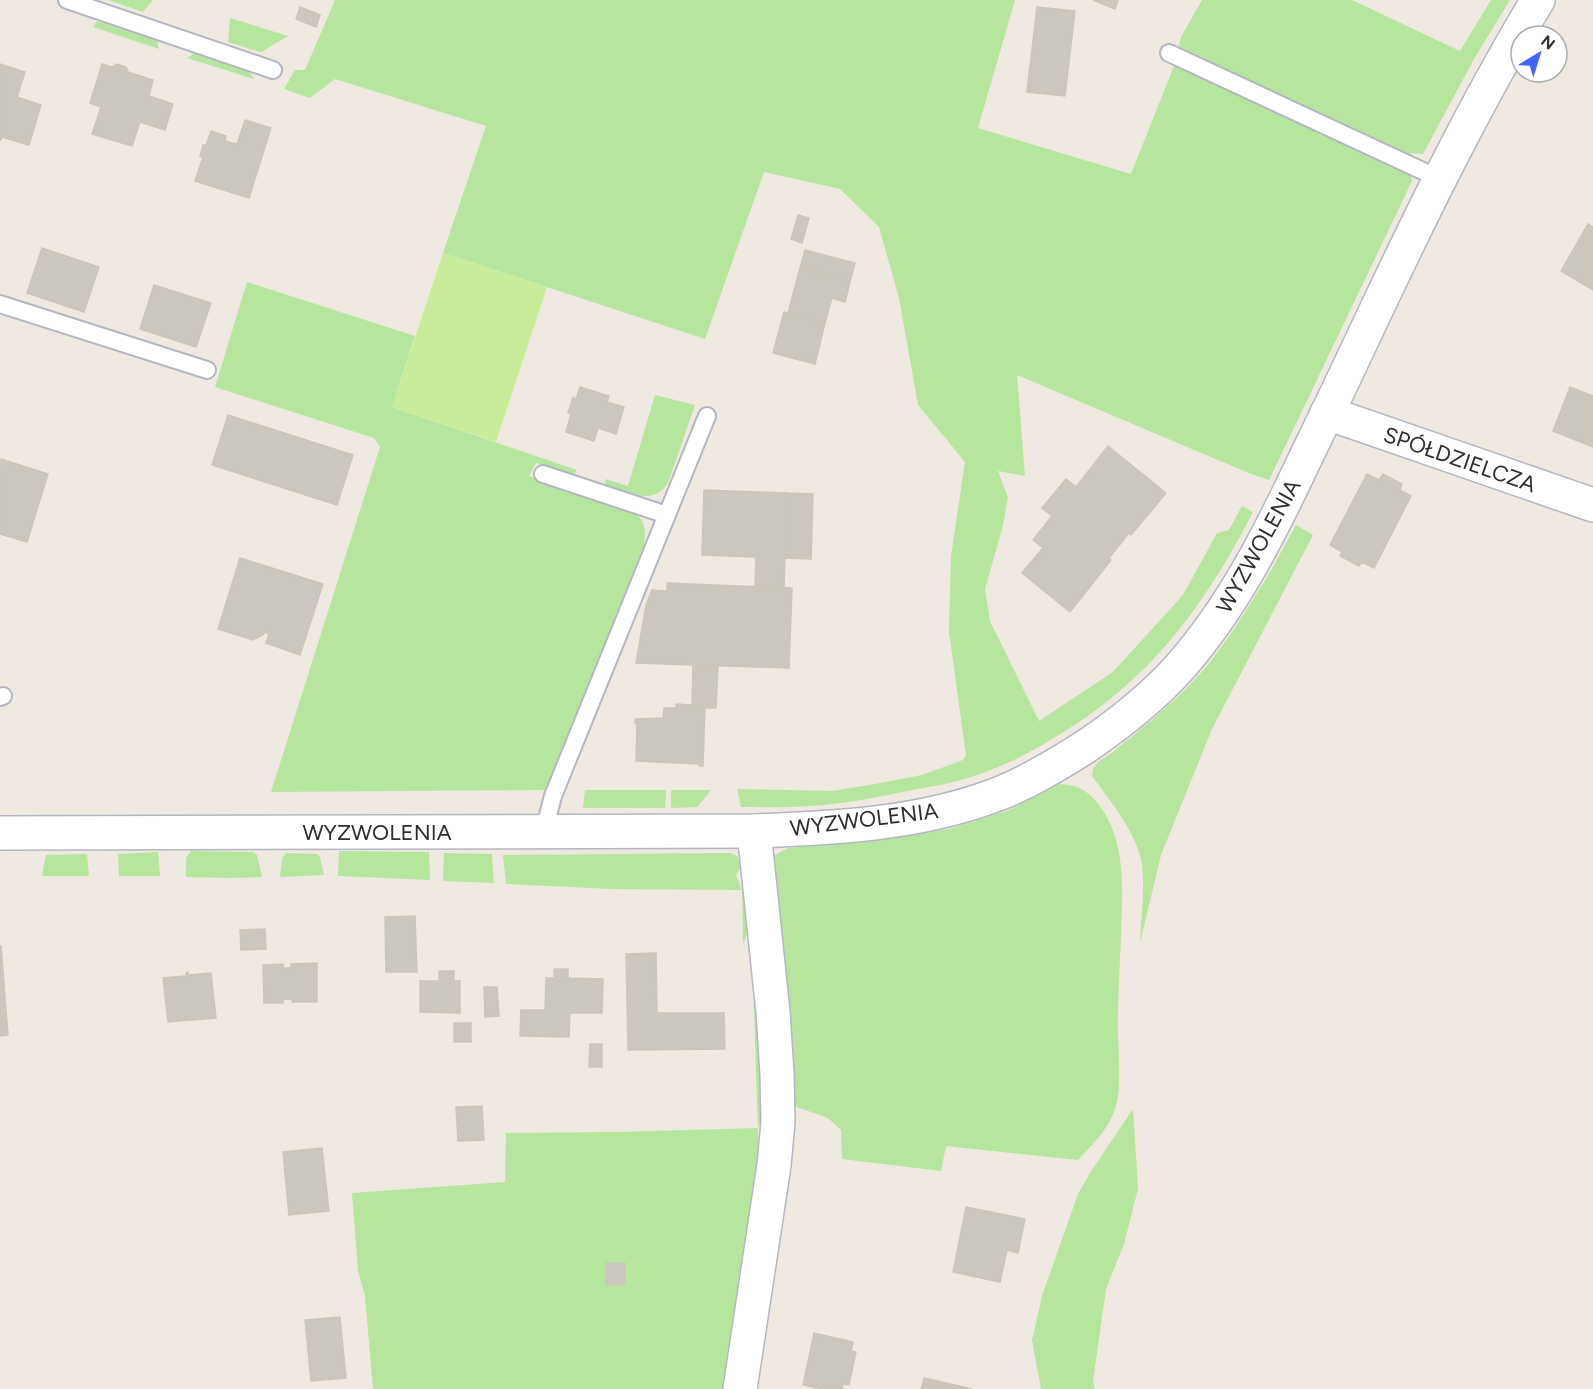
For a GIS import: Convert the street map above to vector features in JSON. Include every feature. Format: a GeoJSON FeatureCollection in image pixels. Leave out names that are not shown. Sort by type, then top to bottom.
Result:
{"type":"FeatureCollection","features":[{"type":"Feature","properties":{"kind":"street","name":"WYZWOLENIA"},"geometry":{"type":"LineString","coordinates":[[0,833],[754,831],[825,828],[868,824],[920,815],[996,794],[1034,778],[1112,729],[1145,702],[1179,668],[1227,605],[1251,567],[1283,507],[1440,179],[1485,92],[1539,0]]}},
{"type":"Feature","properties":{"kind":"street","name":"SPÓŁDZIELCZA"},"geometry":{"type":"LineString","coordinates":[[1327,413],[1593,505]]}},
{"type":"Feature","properties":{"kind":"street"},"geometry":{"type":"LineString","coordinates":[[740,1389],[772,1186],[778,1122],[773,1012],[754,831]]}},
{"type":"Feature","properties":{"kind":"lane"},"geometry":{"type":"LineString","coordinates":[[67,0],[273,70]]}},
{"type":"Feature","properties":{"kind":"lane"},"geometry":{"type":"LineString","coordinates":[[1169,53],[1440,179]]}},
{"type":"Feature","properties":{"kind":"lane"},"geometry":{"type":"LineString","coordinates":[[0,304],[207,370]]}},
{"type":"Feature","properties":{"kind":"lane"},"geometry":{"type":"LineString","coordinates":[[544,831],[553,796],[707,416]]}},
{"type":"Feature","properties":{"kind":"lane"},"geometry":{"type":"LineString","coordinates":[[543,474],[667,515]]}},
{"type":"Feature","properties":{"kind":"green space"},"geometry":{"type":"Polygon","coordinates":[[[108,0],[153,0],[143,12],[108,0]]]}},
{"type":"Feature","properties":{"kind":"green space"},"geometry":{"type":"Polygon","coordinates":[[[335,0],[1015,0],[978,128],[1131,174],[1176,61],[1400,166],[1411,175],[1412,181],[1269,480],[1017,375],[1025,476],[998,471],[1008,498],[985,589],[990,621],[1039,721],[1113,672],[1183,595],[1217,533],[1229,530],[1242,506],[1253,512],[1214,581],[1193,612],[1145,668],[1117,694],[1052,739],[1014,760],[974,776],[959,781],[835,804],[741,807],[737,789],[832,791],[922,775],[963,760],[966,755],[949,632],[951,556],[965,462],[918,405],[899,298],[879,227],[840,189],[764,172],[705,339],[443,253],[486,126],[335,79],[310,98],[284,89],[295,70],[305,70],[335,0]]]}},
{"type":"Feature","properties":{"kind":"green space"},"geometry":{"type":"Polygon","coordinates":[[[1202,0],[1352,0],[1460,51],[1491,0],[1510,0],[1474,59],[1423,154],[1406,153],[1178,51],[1181,37],[1202,0]]]}},
{"type":"Feature","properties":{"kind":"green space"},"geometry":{"type":"Polygon","coordinates":[[[230,18],[288,36],[261,52],[228,42],[230,18]]]}},
{"type":"Feature","properties":{"kind":"green space"},"geometry":{"type":"Polygon","coordinates":[[[97,21],[157,40],[159,49],[93,27],[97,21]]]}},
{"type":"Feature","properties":{"kind":"green space"},"geometry":{"type":"Polygon","coordinates":[[[194,53],[249,71],[254,79],[187,58],[194,53]]]}},
{"type":"Feature","properties":{"kind":"green space"},"geometry":{"type":"Polygon","coordinates":[[[443,253],[547,287],[496,442],[392,407],[443,253]]]}},
{"type":"Feature","properties":{"kind":"green space"},"geometry":{"type":"Polygon","coordinates":[[[247,282],[415,336],[392,407],[577,470],[574,474],[536,463],[529,476],[623,506],[635,513],[642,521],[645,531],[644,545],[546,790],[271,792],[380,447],[374,438],[215,387],[247,282]]]}},
{"type":"Feature","properties":{"kind":"green space"},"geometry":{"type":"Polygon","coordinates":[[[655,395],[695,405],[668,483],[662,490],[647,496],[631,494],[606,485],[605,479],[628,486],[655,395]]]}},
{"type":"Feature","properties":{"kind":"green space"},"geometry":{"type":"Polygon","coordinates":[[[1296,525],[1313,535],[1212,729],[1161,855],[1140,943],[1142,864],[1129,829],[1092,776],[1093,769],[1098,762],[1151,721],[1208,665],[1235,628],[1269,574],[1296,525]]]}},
{"type":"Feature","properties":{"kind":"green space"},"geometry":{"type":"Polygon","coordinates":[[[1060,784],[1074,786],[1095,800],[1111,827],[1120,857],[1122,888],[1118,1008],[1119,1077],[1115,1109],[1109,1123],[1078,1160],[946,1146],[941,1171],[842,1159],[841,1130],[828,1118],[791,1105],[769,863],[775,855],[788,848],[877,840],[949,829],[1007,811],[1060,784]]]}},
{"type":"Feature","properties":{"kind":"green space"},"geometry":{"type":"Polygon","coordinates":[[[585,790],[666,790],[665,808],[583,808],[585,790]]]}},
{"type":"Feature","properties":{"kind":"green space"},"geometry":{"type":"Polygon","coordinates":[[[671,790],[711,790],[697,807],[671,808],[671,790]]]}},
{"type":"Feature","properties":{"kind":"green space"},"geometry":{"type":"Polygon","coordinates":[[[191,851],[253,852],[257,855],[262,877],[186,877],[186,858],[191,851]]]}},
{"type":"Feature","properties":{"kind":"green space"},"geometry":{"type":"Polygon","coordinates":[[[339,851],[429,852],[430,880],[338,876],[339,851]]]}},
{"type":"Feature","properties":{"kind":"green space"},"geometry":{"type":"Polygon","coordinates":[[[158,852],[160,876],[119,876],[118,854],[158,852]]]}},
{"type":"Feature","properties":{"kind":"green space"},"geometry":{"type":"Polygon","coordinates":[[[286,853],[317,854],[320,857],[324,875],[280,877],[282,858],[286,853]]]}},
{"type":"Feature","properties":{"kind":"green space"},"geometry":{"type":"Polygon","coordinates":[[[444,853],[492,854],[494,883],[443,881],[444,853]]]}},
{"type":"Feature","properties":{"kind":"green space"},"geometry":{"type":"Polygon","coordinates":[[[730,853],[742,862],[736,875],[742,890],[611,889],[506,884],[503,855],[730,853]]]}},
{"type":"Feature","properties":{"kind":"green space"},"geometry":{"type":"Polygon","coordinates":[[[87,854],[89,876],[42,876],[46,855],[87,854]]]}},
{"type":"Feature","properties":{"kind":"green space"},"geometry":{"type":"Polygon","coordinates":[[[742,890],[746,894],[748,932],[743,944],[742,890]]]}},
{"type":"Feature","properties":{"kind":"green space"},"geometry":{"type":"Polygon","coordinates":[[[753,980],[758,983],[762,1118],[758,1128],[753,980]]]}},
{"type":"Feature","properties":{"kind":"green space"},"geometry":{"type":"Polygon","coordinates":[[[1133,1109],[1138,1189],[1124,1244],[1106,1289],[1093,1381],[1095,1389],[1041,1389],[1032,1340],[1042,1296],[1078,1194],[1133,1109]]]}},
{"type":"Feature","properties":{"kind":"green space"},"geometry":{"type":"Polygon","coordinates":[[[758,1128],[749,1259],[726,1389],[373,1389],[365,1296],[358,1271],[352,1193],[505,1182],[506,1133],[758,1128]]]}},
{"type":"Feature","properties":{"kind":"building"},"geometry":{"type":"Polygon","coordinates":[[[1093,0],[1118,0],[1115,9],[1093,0]]]}},
{"type":"Feature","properties":{"kind":"building"},"geometry":{"type":"Polygon","coordinates":[[[300,7],[320,15],[316,27],[296,19],[300,7]]]}},
{"type":"Feature","properties":{"kind":"building"},"geometry":{"type":"Polygon","coordinates":[[[1037,7],[1075,11],[1065,96],[1027,92],[1037,7]]]}},
{"type":"Feature","properties":{"kind":"building"},"geometry":{"type":"Polygon","coordinates":[[[0,64],[25,72],[17,97],[41,105],[29,145],[2,137],[0,141],[0,64]]]}},
{"type":"Feature","properties":{"kind":"building"},"geometry":{"type":"Polygon","coordinates":[[[102,64],[112,67],[117,64],[126,67],[128,72],[153,80],[149,96],[173,104],[165,130],[140,122],[132,146],[92,134],[101,107],[90,103],[102,64]]]}},
{"type":"Feature","properties":{"kind":"building"},"geometry":{"type":"Polygon","coordinates":[[[245,120],[271,128],[249,198],[195,181],[203,157],[200,156],[203,145],[206,145],[211,131],[226,136],[225,141],[237,144],[245,120]]]}},
{"type":"Feature","properties":{"kind":"building"},"geometry":{"type":"Polygon","coordinates":[[[798,215],[809,218],[802,243],[791,239],[798,215]]]}},
{"type":"Feature","properties":{"kind":"building"},"geometry":{"type":"Polygon","coordinates":[[[1588,224],[1593,227],[1593,290],[1561,271],[1588,224]]]}},
{"type":"Feature","properties":{"kind":"building"},"geometry":{"type":"Polygon","coordinates":[[[42,248],[99,267],[84,312],[27,293],[42,248]]]}},
{"type":"Feature","properties":{"kind":"building"},"geometry":{"type":"Polygon","coordinates":[[[805,250],[855,263],[850,282],[800,268],[805,250]]]}},
{"type":"Feature","properties":{"kind":"building"},"geometry":{"type":"Polygon","coordinates":[[[800,268],[850,282],[845,302],[832,298],[825,323],[788,313],[800,268]]]}},
{"type":"Feature","properties":{"kind":"building"},"geometry":{"type":"Polygon","coordinates":[[[154,285],[211,303],[196,347],[140,329],[154,285]]]}},
{"type":"Feature","properties":{"kind":"building"},"geometry":{"type":"Polygon","coordinates":[[[784,312],[825,323],[815,364],[773,353],[784,312]]]}},
{"type":"Feature","properties":{"kind":"building"},"geometry":{"type":"Polygon","coordinates":[[[580,387],[609,396],[607,402],[624,407],[616,434],[598,428],[594,441],[566,432],[571,414],[568,413],[573,397],[576,399],[580,387]]]}},
{"type":"Feature","properties":{"kind":"building"},"geometry":{"type":"Polygon","coordinates":[[[1570,387],[1593,396],[1593,447],[1553,431],[1570,387]]]}},
{"type":"Feature","properties":{"kind":"building"},"geometry":{"type":"Polygon","coordinates":[[[228,415],[353,455],[337,505],[212,465],[228,415]]]}},
{"type":"Feature","properties":{"kind":"building"},"geometry":{"type":"Polygon","coordinates":[[[1108,446],[1166,493],[1131,535],[1129,533],[1070,612],[1022,573],[1043,548],[1033,540],[1052,516],[1042,508],[1066,479],[1076,487],[1108,446]]]}},
{"type":"Feature","properties":{"kind":"building"},"geometry":{"type":"Polygon","coordinates":[[[1,459],[48,474],[27,542],[0,534],[1,459]]]}},
{"type":"Feature","properties":{"kind":"building"},"geometry":{"type":"Polygon","coordinates":[[[1367,474],[1379,480],[1383,474],[1402,484],[1400,490],[1411,496],[1374,568],[1362,562],[1359,566],[1340,556],[1342,552],[1330,545],[1367,474]]]}},
{"type":"Feature","properties":{"kind":"building"},"geometry":{"type":"Polygon","coordinates":[[[704,490],[787,493],[784,587],[755,586],[756,557],[702,555],[704,490]]]}},
{"type":"Feature","properties":{"kind":"building"},"geometry":{"type":"Polygon","coordinates":[[[787,493],[813,494],[811,559],[785,558],[787,493]]]}},
{"type":"Feature","properties":{"kind":"building"},"geometry":{"type":"Polygon","coordinates":[[[240,558],[323,584],[300,655],[266,643],[269,634],[265,632],[253,640],[218,629],[240,558]]]}},
{"type":"Feature","properties":{"kind":"building"},"geometry":{"type":"Polygon","coordinates":[[[667,583],[792,588],[789,668],[636,663],[646,605],[652,590],[667,591],[667,583]]]}},
{"type":"Feature","properties":{"kind":"building"},"geometry":{"type":"Polygon","coordinates":[[[693,665],[718,666],[716,708],[692,705],[693,665]]]}},
{"type":"Feature","properties":{"kind":"building"},"geometry":{"type":"Polygon","coordinates":[[[676,704],[705,706],[703,766],[636,761],[637,723],[635,719],[663,718],[664,708],[676,708],[676,704]]]}},
{"type":"Feature","properties":{"kind":"building"},"geometry":{"type":"Polygon","coordinates":[[[415,916],[417,972],[386,972],[385,917],[415,916]]]}},
{"type":"Feature","properties":{"kind":"building"},"geometry":{"type":"Polygon","coordinates":[[[265,929],[266,949],[241,950],[240,930],[265,929]]]}},
{"type":"Feature","properties":{"kind":"building"},"geometry":{"type":"Polygon","coordinates":[[[0,947],[8,1035],[0,1036],[0,947]]]}},
{"type":"Feature","properties":{"kind":"building"},"geometry":{"type":"Polygon","coordinates":[[[656,953],[657,1013],[724,1013],[725,1049],[628,1050],[626,954],[656,953]]]}},
{"type":"Feature","properties":{"kind":"building"},"geometry":{"type":"Polygon","coordinates":[[[317,963],[317,1002],[292,1002],[292,999],[283,999],[283,1003],[264,1003],[263,965],[283,964],[283,968],[291,968],[291,964],[317,963]]]}},
{"type":"Feature","properties":{"kind":"building"},"geometry":{"type":"Polygon","coordinates":[[[554,969],[568,969],[568,978],[603,979],[602,1013],[570,1013],[569,1037],[520,1036],[521,1010],[545,1010],[546,978],[554,978],[554,969]]]}},
{"type":"Feature","properties":{"kind":"building"},"geometry":{"type":"Polygon","coordinates":[[[439,971],[454,971],[454,981],[460,981],[460,1013],[420,1012],[420,981],[439,981],[439,971]]]}},
{"type":"Feature","properties":{"kind":"building"},"geometry":{"type":"Polygon","coordinates":[[[188,972],[188,975],[211,973],[216,1018],[168,1022],[163,978],[186,976],[188,972]]]}},
{"type":"Feature","properties":{"kind":"building"},"geometry":{"type":"Polygon","coordinates":[[[484,987],[497,987],[499,1016],[485,1017],[484,987]]]}},
{"type":"Feature","properties":{"kind":"building"},"geometry":{"type":"Polygon","coordinates":[[[454,1023],[471,1023],[471,1042],[454,1042],[454,1023]]]}},
{"type":"Feature","properties":{"kind":"building"},"geometry":{"type":"Polygon","coordinates":[[[590,1044],[602,1044],[602,1067],[589,1067],[590,1044]]]}},
{"type":"Feature","properties":{"kind":"building"},"geometry":{"type":"Polygon","coordinates":[[[482,1106],[484,1140],[458,1141],[456,1107],[482,1106]]]}},
{"type":"Feature","properties":{"kind":"building"},"geometry":{"type":"Polygon","coordinates":[[[322,1148],[329,1211],[289,1215],[283,1152],[322,1148]]]}},
{"type":"Feature","properties":{"kind":"building"},"geometry":{"type":"Polygon","coordinates":[[[966,1207],[1025,1219],[1018,1253],[1007,1250],[1000,1282],[953,1272],[966,1207]]]}},
{"type":"Feature","properties":{"kind":"building"},"geometry":{"type":"Polygon","coordinates":[[[606,1263],[625,1263],[625,1285],[606,1285],[606,1263]]]}},
{"type":"Feature","properties":{"kind":"building"},"geometry":{"type":"Polygon","coordinates":[[[340,1317],[346,1378],[311,1381],[305,1320],[340,1317]]]}},
{"type":"Feature","properties":{"kind":"building"},"geometry":{"type":"Polygon","coordinates":[[[814,1333],[853,1342],[851,1351],[856,1352],[849,1385],[843,1384],[842,1389],[822,1389],[803,1385],[814,1333]]]}},
{"type":"Feature","properties":{"kind":"building"},"geometry":{"type":"Polygon","coordinates":[[[924,1378],[972,1389],[921,1389],[924,1378]]]}}]}
